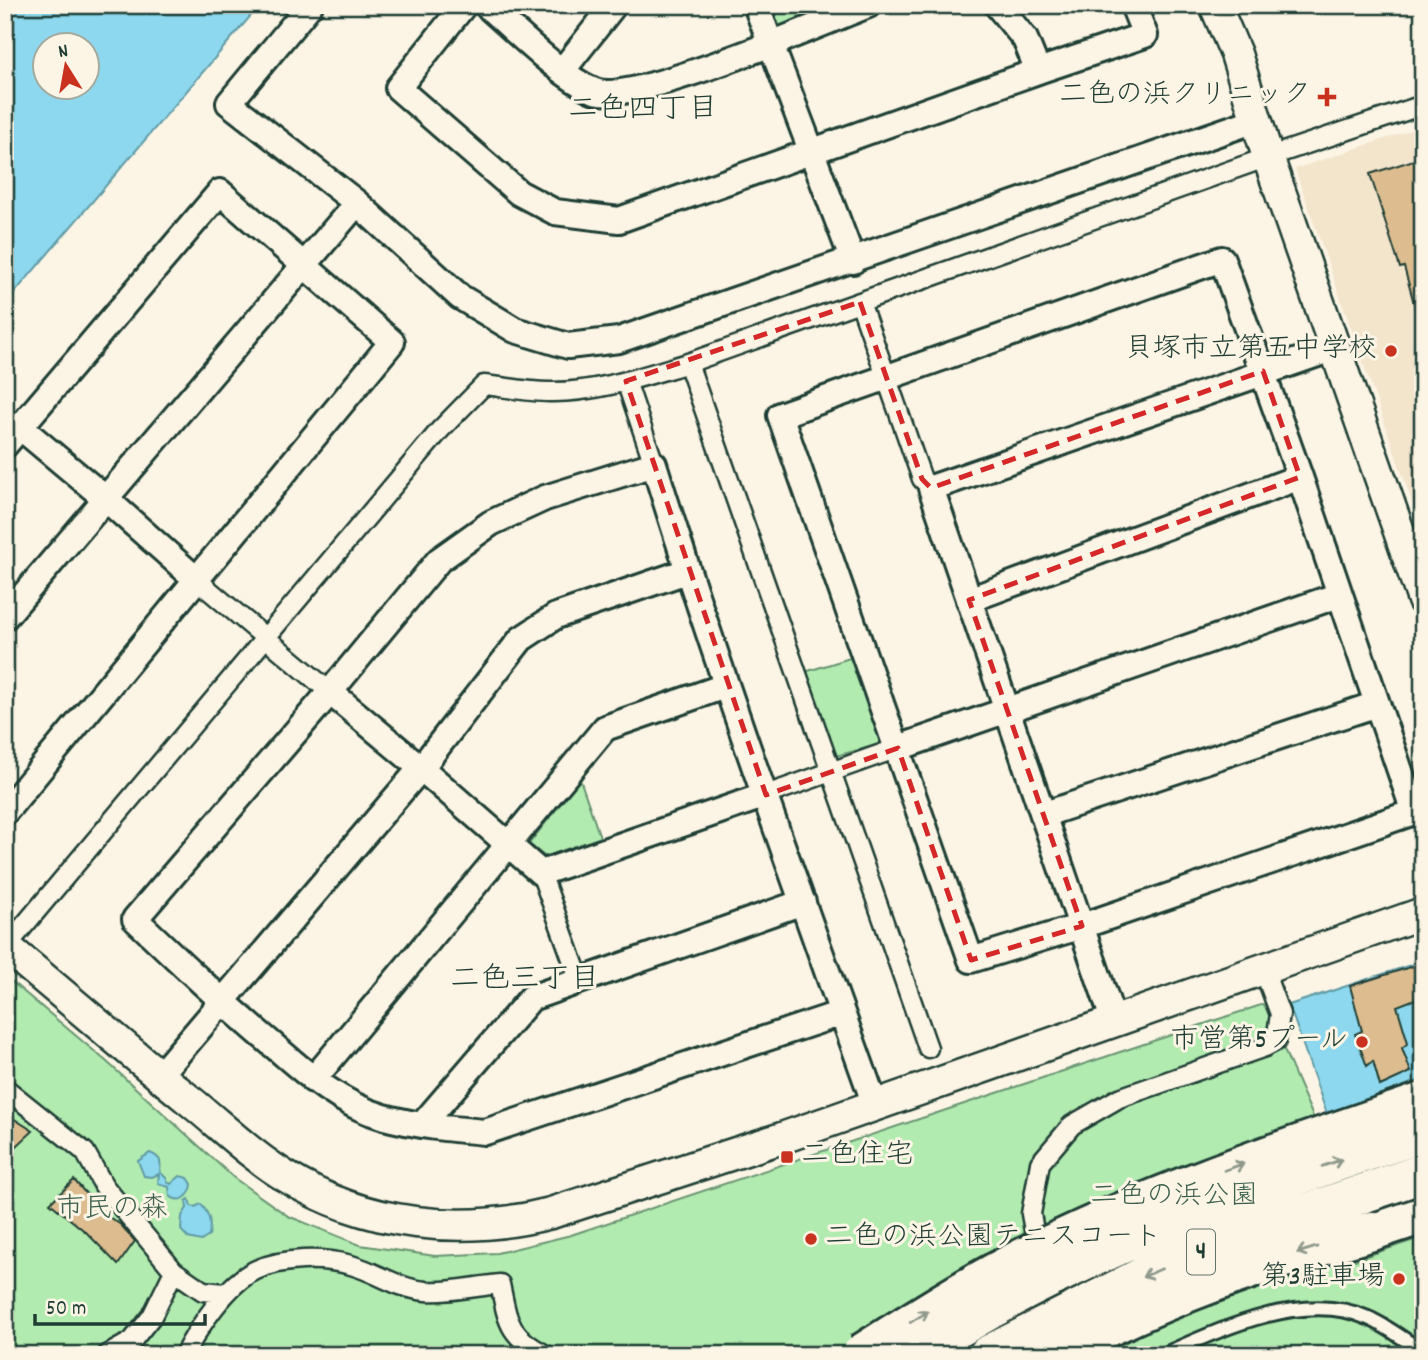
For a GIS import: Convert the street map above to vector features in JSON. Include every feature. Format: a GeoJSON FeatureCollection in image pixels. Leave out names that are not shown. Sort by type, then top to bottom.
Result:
{"type":"FeatureCollection","features":[{"type":"Feature","properties":{"kind":"highway"},"geometry":{"type":"LineString","coordinates":[[860,1355],[1006,1266],[1150,1199],[1222,1171],[1423,1102]]}},
{"type":"Feature","properties":{"kind":"highway","name":"4"},"geometry":{"type":"LineString","coordinates":[[915,1355],[946,1334],[1033,1287],[1133,1239],[1225,1201],[1423,1133]]}},
{"type":"Feature","properties":{"kind":"highway","name":"4"},"geometry":{"type":"LineString","coordinates":[[988,1355],[1052,1321],[1162,1269],[1242,1235],[1423,1172]]}},
{"type":"Feature","properties":{"kind":"highway"},"geometry":{"type":"LineString","coordinates":[[1054,1355],[1142,1310],[1222,1278],[1423,1214]]}},
{"type":"Feature","properties":{"kind":"street"},"geometry":{"type":"LineString","coordinates":[[310,5],[229,103],[357,203],[460,297],[516,330],[569,345],[619,340],[1256,120]]}},
{"type":"Feature","properties":{"kind":"street"},"geometry":{"type":"LineString","coordinates":[[464,5],[398,88],[519,193],[555,212],[619,220],[1145,35],[1133,5]]}},
{"type":"Feature","properties":{"kind":"street"},"geometry":{"type":"LineString","coordinates":[[486,5],[562,71],[597,92],[643,88],[772,44],[868,5]]}},
{"type":"Feature","properties":{"kind":"street"},"geometry":{"type":"LineString","coordinates":[[562,71],[614,5]]}},
{"type":"Feature","properties":{"kind":"street"},"geometry":{"type":"LineString","coordinates":[[766,5],[759,13],[853,261]]}},
{"type":"Feature","properties":{"kind":"street"},"geometry":{"type":"LineString","coordinates":[[997,5],[1025,39],[1038,71]]}},
{"type":"Feature","properties":{"kind":"street"},"geometry":{"type":"LineString","coordinates":[[1215,5],[1236,54],[1268,157],[1423,600]]}},
{"type":"Feature","properties":{"kind":"street"},"geometry":{"type":"LineString","coordinates":[[1423,105],[1268,157],[688,363],[587,388],[549,392],[484,385],[440,430],[6,947],[159,1076],[282,1174],[336,1203],[376,1216],[455,1226],[521,1221],[551,1213],[782,1138],[1423,913]]}},
{"type":"Feature","properties":{"kind":"street"},"geometry":{"type":"LineString","coordinates":[[5,811],[197,580],[392,342],[220,192],[13,436],[106,499],[197,580],[421,768],[541,873],[580,981]]}},
{"type":"Feature","properties":{"kind":"street"},"geometry":{"type":"LineString","coordinates":[[5,618],[357,203]]}},
{"type":"Feature","properties":{"kind":"street"},"geometry":{"type":"LineString","coordinates":[[1222,259],[1263,371],[1414,812],[1082,926],[971,960],[780,415],[1222,259]]}},
{"type":"Feature","properties":{"kind":"street"},"geometry":{"type":"LineString","coordinates":[[860,302],[922,479],[931,488],[1045,814],[1114,1022]]}},
{"type":"Feature","properties":{"kind":"street"},"geometry":{"type":"LineString","coordinates":[[931,488],[1335,348]]}},
{"type":"Feature","properties":{"kind":"street"},"geometry":{"type":"LineString","coordinates":[[688,363],[928,1048]]}},
{"type":"Feature","properties":{"kind":"street"},"geometry":{"type":"LineString","coordinates":[[626,380],[725,686],[875,1105]]}},
{"type":"Feature","properties":{"kind":"street"},"geometry":{"type":"LineString","coordinates":[[654,464],[545,498],[491,523],[439,560],[330,692],[135,919],[222,1002],[313,1080],[338,1097],[382,1117],[422,1125],[485,1132],[842,1013]]}},
{"type":"Feature","properties":{"kind":"street"},"geometry":{"type":"LineString","coordinates":[[969,600],[1300,477]]}},
{"type":"Feature","properties":{"kind":"street"},"geometry":{"type":"LineString","coordinates":[[159,1076],[421,768],[521,639],[556,616],[687,571]]}},
{"type":"Feature","properties":{"kind":"street"},"geometry":{"type":"LineString","coordinates":[[541,873],[1339,595]]}},
{"type":"Feature","properties":{"kind":"street"},"geometry":{"type":"LineString","coordinates":[[313,1080],[605,728],[725,686]]}},
{"type":"Feature","properties":{"kind":"street"},"geometry":{"type":"LineString","coordinates":[[1045,814],[1377,704]]}},
{"type":"Feature","properties":{"kind":"street"},"geometry":{"type":"LineString","coordinates":[[422,1125],[531,998],[803,902]]}},
{"type":"Feature","properties":{"kind":"street"},"geometry":{"type":"LineString","coordinates":[[1084,1355],[1062,1314],[1039,1258],[1031,1214],[1040,1163],[1072,1125],[1119,1098],[1276,1041],[1280,1014],[1262,968]]}},
{"type":"Feature","properties":{"kind":"street"},"geometry":{"type":"LineString","coordinates":[[5,1088],[85,1152],[104,1186],[174,1271],[203,1292],[225,1293]]}},
{"type":"Feature","properties":{"kind":"street"},"geometry":{"type":"LineString","coordinates":[[184,1355],[225,1293],[255,1271],[292,1261],[323,1260],[351,1265],[398,1286],[427,1292],[500,1284],[509,1326],[531,1348],[546,1355]]}},
{"type":"Feature","properties":{"kind":"street"},"geometry":{"type":"LineString","coordinates":[[107,1355],[132,1341],[152,1316],[174,1271]]}},
{"type":"Feature","properties":{"kind":"lane"},"geometry":{"type":"LineString","coordinates":[[1163,1355],[1284,1310],[1317,1307],[1345,1310],[1368,1318],[1423,1352]]}},
{"type":"Feature","properties":{"kind":"highlighted area"},"geometry":{"type":"Polygon","coordinates":[[[860,302],[922,479],[931,488],[1263,371],[1300,477],[969,600],[1082,926],[971,960],[898,748],[766,795],[626,381],[860,302]]]}},
{"type":"Feature","properties":{"kind":"shaded area","name":"貝塚市立第五中学校"},"geometry":{"type":"Polygon","coordinates":[[[1423,126],[1423,533],[1295,169],[1423,126]]]}},
{"type":"Feature","properties":{"kind":"green space"},"geometry":{"type":"Polygon","coordinates":[[[781,5],[835,5],[780,28],[774,12],[781,5]]]}},
{"type":"Feature","properties":{"kind":"green space"},"geometry":{"type":"Polygon","coordinates":[[[853,657],[884,743],[836,756],[805,672],[853,657]]]}},
{"type":"Feature","properties":{"kind":"green space"},"geometry":{"type":"Polygon","coordinates":[[[580,779],[601,840],[548,859],[529,844],[580,779]]]}},
{"type":"Feature","properties":{"kind":"green space","name":"二色の浜公園"},"geometry":{"type":"Polygon","coordinates":[[[5,976],[106,1061],[234,1178],[288,1216],[360,1245],[435,1256],[497,1253],[571,1235],[1264,1004],[1312,1114],[1355,1260],[1423,1237],[1423,1355],[5,1355],[5,976]]]}},
{"type":"Feature","properties":{"kind":"water"},"geometry":{"type":"Polygon","coordinates":[[[5,5],[260,5],[5,304],[5,5]]]}},
{"type":"Feature","properties":{"kind":"water","name":"市営第5プール"},"geometry":{"type":"Polygon","coordinates":[[[1423,961],[1423,1079],[1327,1114],[1289,1005],[1423,961]]]}},
{"type":"Feature","properties":{"kind":"water"},"geometry":{"type":"Polygon","coordinates":[[[150,1153],[159,1159],[160,1172],[167,1182],[171,1184],[180,1176],[188,1178],[192,1184],[185,1198],[174,1199],[170,1196],[169,1187],[158,1183],[159,1174],[144,1176],[138,1161],[150,1153]]]}},
{"type":"Feature","properties":{"kind":"water"},"geometry":{"type":"Polygon","coordinates":[[[189,1199],[191,1206],[201,1204],[209,1219],[209,1236],[201,1241],[188,1238],[181,1230],[182,1216],[189,1199]]]}},
{"type":"Feature","properties":{"kind":"building"},"geometry":{"type":"Polygon","coordinates":[[[1423,157],[1423,313],[1417,314],[1404,267],[1400,268],[1370,174],[1423,157]]]}},
{"type":"Feature","properties":{"kind":"building"},"geometry":{"type":"Polygon","coordinates":[[[1423,963],[1423,996],[1397,1006],[1408,1043],[1402,1048],[1411,1072],[1380,1086],[1373,1061],[1367,1066],[1355,1034],[1362,1031],[1350,986],[1423,963]]]}},
{"type":"Feature","properties":{"kind":"building"},"geometry":{"type":"Polygon","coordinates":[[[5,1113],[33,1131],[5,1157],[5,1113]]]}},
{"type":"Feature","properties":{"kind":"building"},"geometry":{"type":"Polygon","coordinates":[[[74,1180],[104,1214],[121,1225],[135,1241],[118,1265],[87,1233],[50,1203],[74,1180]]]}},
{"type":"Feature","properties":{"kind":"place","name":"二色の浜クリニック"},"geometry":{"type":"Point","coordinates":[1327,97]}},
{"type":"Feature","properties":{"kind":"place","name":"貝塚市立第五中学校"},"geometry":{"type":"Point","coordinates":[1391,351]}},
{"type":"Feature","properties":{"kind":"place","name":"市営第5プール"},"geometry":{"type":"Point","coordinates":[1362,1042]}},
{"type":"Feature","properties":{"kind":"place","name":"二色住宅"},"geometry":{"type":"Point","coordinates":[787,1157]}},
{"type":"Feature","properties":{"kind":"place","name":"二色の浜公園テニスコート"},"geometry":{"type":"Point","coordinates":[811,1239]}},
{"type":"Feature","properties":{"kind":"place","name":"第3駐車場"},"geometry":{"type":"Point","coordinates":[1399,1279]}},
{"type":"Feature","properties":{"kind":"district","name":"二色四丁目"},"geometry":{"type":"Point","coordinates":[643,111]}},
{"type":"Feature","properties":{"kind":"district","name":"二色三丁目"},"geometry":{"type":"Point","coordinates":[525,981]}},
{"type":"Feature","properties":{"kind":"park label","name":"市民の森"},"geometry":{"type":"Point","coordinates":[112,1211]}}]}
